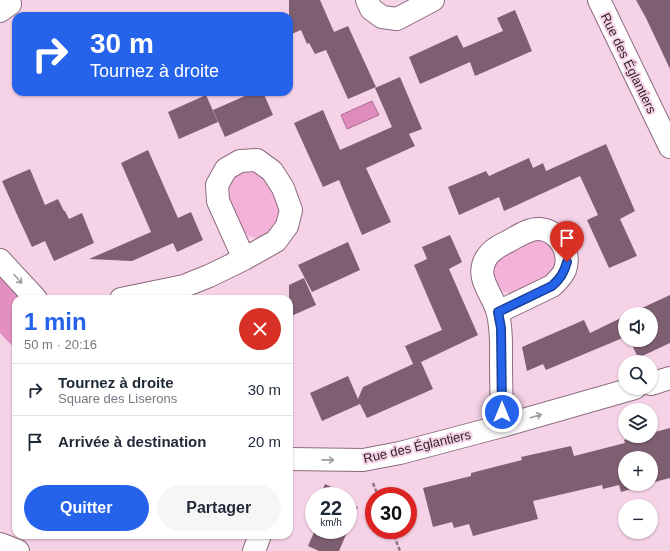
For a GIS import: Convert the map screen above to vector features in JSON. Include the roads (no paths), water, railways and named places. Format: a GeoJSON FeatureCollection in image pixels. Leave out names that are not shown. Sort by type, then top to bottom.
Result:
{"type":"FeatureCollection","features":[{"type":"Feature","properties":{"kind":"street"},"geometry":{"type":"LineString","coordinates":[[366,0],[371,9],[382,16],[397,19],[433,0]]}},
{"type":"Feature","properties":{"kind":"street","name":"Rue des Églantiers"},"geometry":{"type":"LineString","coordinates":[[599,0],[670,147]]}},
{"type":"Feature","properties":{"kind":"street"},"geometry":{"type":"LineString","coordinates":[[140,295],[184,286],[244,259]]}},
{"type":"Feature","properties":{"kind":"street"},"geometry":{"type":"LineString","coordinates":[[0,260],[32,295]]}},
{"type":"Feature","properties":{"kind":"street"},"geometry":{"type":"LineString","coordinates":[[498,312],[501,328],[502,426]]}},
{"type":"Feature","properties":{"kind":"street"},"geometry":{"type":"LineString","coordinates":[[658,382],[670,378]]}},
{"type":"Feature","properties":{"kind":"street","name":"Rue des Églantiers"},"geometry":{"type":"LineString","coordinates":[[293,461],[364,460],[400,453],[618,393]]}},
{"type":"Feature","properties":{"kind":"street"},"geometry":{"type":"LineString","coordinates":[[254,551],[258,539]]}},
{"type":"Feature","properties":{"kind":"street"},"geometry":{"type":"LineString","coordinates":[[0,544],[18,551]]}}]}
